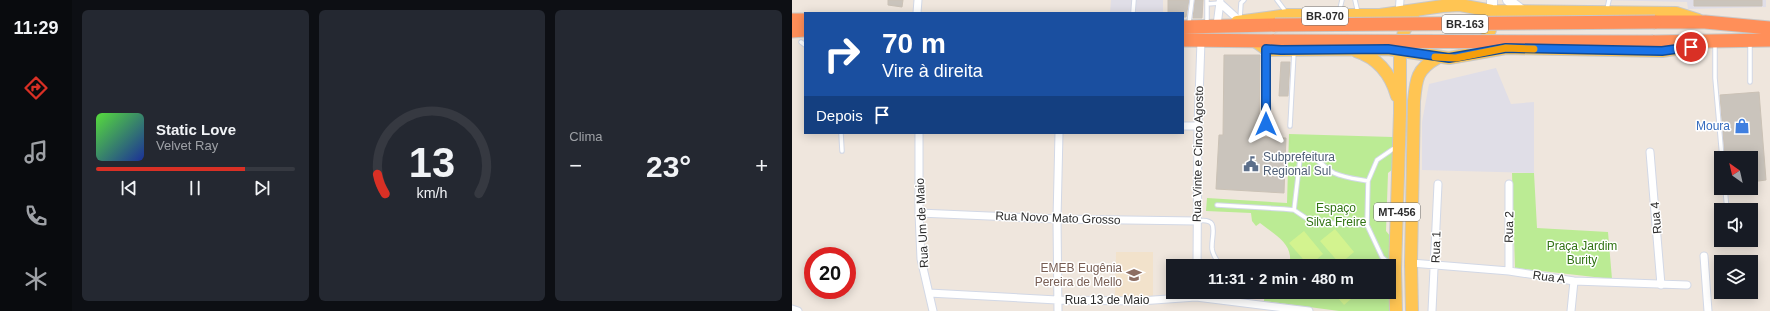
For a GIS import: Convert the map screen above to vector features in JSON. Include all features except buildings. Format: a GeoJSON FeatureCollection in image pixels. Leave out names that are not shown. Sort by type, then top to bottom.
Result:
{"type":"FeatureCollection","features":[{"type":"Feature","properties":{"kind":"highway"},"geometry":{"type":"LineString","coordinates":[[792,20],[804,20]]}},
{"type":"Feature","properties":{"kind":"highway","name":"BR-163"},"geometry":{"type":"LineString","coordinates":[[1186,27],[1705,22],[1769,38]]}},
{"type":"Feature","properties":{"kind":"highway"},"geometry":{"type":"LineString","coordinates":[[792,31],[803,36]]}},
{"type":"Feature","properties":{"kind":"highway","name":"BR-163"},"geometry":{"type":"LineString","coordinates":[[1184,40],[1255,41],[1270,45],[1654,42],[1750,40],[1769,38]]}},
{"type":"Feature","properties":{"kind":"main road","name":"BR-070"},"geometry":{"type":"LineString","coordinates":[[1215,26],[1288,15],[1359,16],[1400,13],[1463,2],[1524,12],[1676,13],[1705,22]]}},
{"type":"Feature","properties":{"kind":"main road"},"geometry":{"type":"LineString","coordinates":[[1476,54],[1484,44],[1490,30],[1492,6]]}},
{"type":"Feature","properties":{"kind":"main road","name":"BR-070"},"geometry":{"type":"LineString","coordinates":[[1400,51],[1402,36],[1409,22],[1417,13],[1428,8]]}},
{"type":"Feature","properties":{"kind":"main road"},"geometry":{"type":"LineString","coordinates":[[1270,45],[1294,50],[1388,49],[1437,58],[1456,58],[1506,48],[1662,51],[1691,47],[1715,41]]}},
{"type":"Feature","properties":{"kind":"main road","name":"MT-456"},"geometry":{"type":"LineString","coordinates":[[1349,49],[1366,55],[1386,71],[1395,88],[1400,113]]}},
{"type":"Feature","properties":{"kind":"main road","name":"MT-456"},"geometry":{"type":"LineString","coordinates":[[1395,259],[1400,113],[1400,51]]}},
{"type":"Feature","properties":{"kind":"main road","name":"MT-456"},"geometry":{"type":"LineString","coordinates":[[1412,311],[1411,263],[1415,89],[1416,80],[1421,70],[1437,58]]}},
{"type":"Feature","properties":{"kind":"main road","name":"MT-456"},"geometry":{"type":"LineString","coordinates":[[1396,299],[1396,311]]}},
{"type":"Feature","properties":{"kind":"street"},"geometry":{"type":"LineString","coordinates":[[917,12],[918,0]]}},
{"type":"Feature","properties":{"kind":"street"},"geometry":{"type":"LineString","coordinates":[[1400,0],[1400,13]]}},
{"type":"Feature","properties":{"kind":"street"},"geometry":{"type":"LineString","coordinates":[[1508,0],[1524,12]]}},
{"type":"Feature","properties":{"kind":"street"},"geometry":{"type":"LineString","coordinates":[[1220,2],[1240,22]]}},
{"type":"Feature","properties":{"kind":"street"},"geometry":{"type":"LineString","coordinates":[[1215,26],[1220,2]]}},
{"type":"Feature","properties":{"kind":"street","name":"Rua Vinte e Cinco Agosto"},"geometry":{"type":"LineString","coordinates":[[1197,259],[1198,126],[1201,41]]}},
{"type":"Feature","properties":{"kind":"street"},"geometry":{"type":"LineString","coordinates":[[1184,126],[1198,126]]}},
{"type":"Feature","properties":{"kind":"street","name":"Rua Um de Maio"},"geometry":{"type":"LineString","coordinates":[[919,134],[918,213],[921,259],[933,311]]}},
{"type":"Feature","properties":{"kind":"street"},"geometry":{"type":"LineString","coordinates":[[1058,311],[1057,219],[1059,134]]}},
{"type":"Feature","properties":{"kind":"street","name":"Rua 4"},"geometry":{"type":"LineString","coordinates":[[1650,152],[1661,285]]}},
{"type":"Feature","properties":{"kind":"street","name":"Rua 1"},"geometry":{"type":"LineString","coordinates":[[1432,311],[1438,184]]}},
{"type":"Feature","properties":{"kind":"street","name":"Rua 2"},"geometry":{"type":"LineString","coordinates":[[1509,271],[1510,184]]}},
{"type":"Feature","properties":{"kind":"street","name":"Rua Novo Mato Grosso"},"geometry":{"type":"LineString","coordinates":[[918,213],[1057,219],[1197,221]]}},
{"type":"Feature","properties":{"kind":"street"},"geometry":{"type":"LineString","coordinates":[[1704,256],[1708,311]]}},
{"type":"Feature","properties":{"kind":"street","name":"Rua A"},"geometry":{"type":"LineString","coordinates":[[1411,263],[1509,271],[1574,281],[1687,285]]}},
{"type":"Feature","properties":{"kind":"street"},"geometry":{"type":"LineString","coordinates":[[1571,311],[1574,281]]}},
{"type":"Feature","properties":{"kind":"street","name":"Rua 13 de Maio"},"geometry":{"type":"LineString","coordinates":[[929,293],[1057,300],[1140,301],[1166,298]]}},
{"type":"Feature","properties":{"kind":"street","name":"Rua 13 de Maio"},"geometry":{"type":"LineString","coordinates":[[1224,299],[1310,311]]}},
{"type":"Feature","properties":{"kind":"street"},"geometry":{"type":"LineString","coordinates":[[792,309],[798,311]]}},
{"type":"Feature","properties":{"kind":"lane"},"geometry":{"type":"LineString","coordinates":[[1133,12],[1134,0]]}},
{"type":"Feature","properties":{"kind":"lane"},"geometry":{"type":"LineString","coordinates":[[1186,27],[1192,0]]}},
{"type":"Feature","properties":{"kind":"lane"},"geometry":{"type":"LineString","coordinates":[[1240,22],[1241,3],[1244,0]]}},
{"type":"Feature","properties":{"kind":"lane"},"geometry":{"type":"LineString","coordinates":[[1277,0],[1288,15]]}},
{"type":"Feature","properties":{"kind":"lane"},"geometry":{"type":"LineString","coordinates":[[1339,16],[1342,0]]}},
{"type":"Feature","properties":{"kind":"lane"},"geometry":{"type":"LineString","coordinates":[[1355,0],[1359,16]]}},
{"type":"Feature","properties":{"kind":"lane"},"geometry":{"type":"LineString","coordinates":[[1607,12],[1609,0]]}},
{"type":"Feature","properties":{"kind":"lane"},"geometry":{"type":"LineString","coordinates":[[1215,26],[1207,2],[1220,2]]}},
{"type":"Feature","properties":{"kind":"lane"},"geometry":{"type":"LineString","coordinates":[[1750,40],[1750,82]]}},
{"type":"Feature","properties":{"kind":"lane"},"geometry":{"type":"LineString","coordinates":[[1715,41],[1715,78],[1721,151]]}},
{"type":"Feature","properties":{"kind":"lane"},"geometry":{"type":"LineString","coordinates":[[1266,124],[1270,45]]}},
{"type":"Feature","properties":{"kind":"lane"},"geometry":{"type":"LineString","coordinates":[[1290,126],[1294,50]]}},
{"type":"Feature","properties":{"kind":"lane"},"geometry":{"type":"LineString","coordinates":[[842,134],[842,151]]}},
{"type":"Feature","properties":{"kind":"lane"},"geometry":{"type":"LineString","coordinates":[[1384,259],[1367,225],[1368,181],[1377,160],[1399,145]]}},
{"type":"Feature","properties":{"kind":"lane"},"geometry":{"type":"LineString","coordinates":[[1294,210],[1300,159],[1306,154],[1314,157],[1333,173],[1368,181]]}},
{"type":"Feature","properties":{"kind":"lane"},"geometry":{"type":"LineString","coordinates":[[1217,205],[1294,210],[1312,222],[1367,225]]}},
{"type":"Feature","properties":{"kind":"lane"},"geometry":{"type":"LineString","coordinates":[[1197,221],[1206,220],[1211,222],[1213,226],[1212,250],[1216,259]]}},
{"type":"Feature","properties":{"kind":"shaded area"},"geometry":{"type":"Polygon","coordinates":[[[1111,0],[1163,0],[1163,12],[1110,12],[1111,0]]]}},
{"type":"Feature","properties":{"kind":"shaded area"},"geometry":{"type":"Polygon","coordinates":[[[1598,0],[1766,0],[1766,7],[1688,9],[1687,2],[1598,0]]]}},
{"type":"Feature","properties":{"kind":"shaded area"},"geometry":{"type":"Polygon","coordinates":[[[1496,68],[1511,104],[1534,102],[1534,173],[1422,170],[1422,122],[1429,84],[1496,68]]]}},
{"type":"Feature","properties":{"kind":"shaded area","name":"EMEB Eugênia Pereira de Mello"},"geometry":{"type":"Polygon","coordinates":[[[1116,252],[1153,252],[1153,297],[1115,299],[1116,252]]]}},
{"type":"Feature","properties":{"kind":"green space","name":"Espaço Silva Freire"},"geometry":{"type":"Polygon","coordinates":[[[1289,134],[1393,137],[1393,169],[1388,173],[1386,231],[1391,237],[1392,259],[1290,259],[1289,252],[1282,241],[1260,223],[1256,226],[1252,221],[1251,213],[1206,211],[1207,198],[1287,203],[1289,134]]]}},
{"type":"Feature","properties":{"kind":"green space","name":"Praça Jardim Burity"},"geometry":{"type":"Polygon","coordinates":[[[1512,173],[1534,173],[1537,228],[1608,232],[1612,279],[1515,268],[1512,173]]]}},
{"type":"Feature","properties":{"kind":"green space"},"geometry":{"type":"Polygon","coordinates":[[[1335,229],[1354,252],[1346,259],[1336,259],[1320,241],[1335,229]]]}},
{"type":"Feature","properties":{"kind":"green space"},"geometry":{"type":"Polygon","coordinates":[[[1304,231],[1323,254],[1317,259],[1303,259],[1289,243],[1304,231]]]}},
{"type":"Feature","properties":{"kind":"green space","name":"Espaço Silva Freire"},"geometry":{"type":"Polygon","coordinates":[[[1264,299],[1393,299],[1393,311],[1339,311],[1264,301],[1264,299]]]}},
{"type":"Feature","properties":{"kind":"green space"},"geometry":{"type":"Polygon","coordinates":[[[1339,299],[1351,299],[1344,305],[1339,299]]]}},
{"type":"Feature","properties":{"kind":"slow traffic"},"geometry":{"type":"LineString","coordinates":[[1435,57],[1456,58],[1506,48],[1534,49]]}},
{"type":"Feature","properties":{"kind":"place","name":"Moura"},"geometry":{"type":"Point","coordinates":[1742,126]}},
{"type":"Feature","properties":{"kind":"place","name":"Subprefeitura Regional Sul"},"geometry":{"type":"Point","coordinates":[1251,164]}},
{"type":"Feature","properties":{"kind":"place","name":"EMEB Eugênia Pereira de Mello"},"geometry":{"type":"Point","coordinates":[1134,275]}},
{"type":"Feature","properties":{"kind":"route"},"geometry":{"type":"LineString","coordinates":[[1266,124],[1266,49],[1388,49],[1437,58],[1456,58],[1506,48],[1662,51],[1691,47]]}}]}
